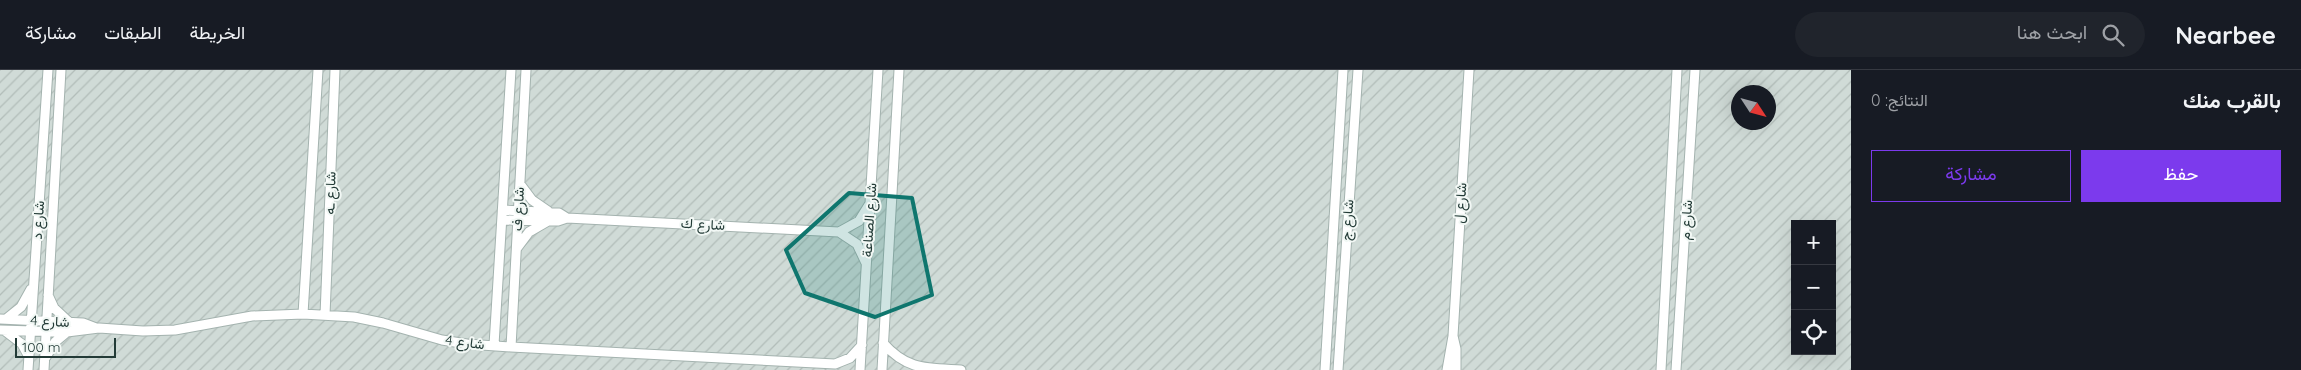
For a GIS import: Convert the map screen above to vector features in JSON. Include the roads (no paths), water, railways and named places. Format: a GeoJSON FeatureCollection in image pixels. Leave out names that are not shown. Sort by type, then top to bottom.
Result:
{"type":"FeatureCollection","features":[{"type":"Feature","properties":{"kind":"street","name":"شارع د"},"geometry":{"type":"LineString","coordinates":[[28,370],[48,70]]}},
{"type":"Feature","properties":{"kind":"street","name":"شارع د"},"geometry":{"type":"LineString","coordinates":[[44,366],[61,70]]}},
{"type":"Feature","properties":{"kind":"street","name":"شارع ـه"},"geometry":{"type":"LineString","coordinates":[[303,314],[318,70]]}},
{"type":"Feature","properties":{"kind":"street","name":"شارع ـه"},"geometry":{"type":"LineString","coordinates":[[325,315],[335,70]]}},
{"type":"Feature","properties":{"kind":"street","name":"شارع ف"},"geometry":{"type":"LineString","coordinates":[[494,345],[511,70]]}},
{"type":"Feature","properties":{"kind":"street","name":"شارع ف"},"geometry":{"type":"LineString","coordinates":[[511,347],[526,70]]}},
{"type":"Feature","properties":{"kind":"street","name":"شارع الصناعة"},"geometry":{"type":"LineString","coordinates":[[860,370],[878,70]]}},
{"type":"Feature","properties":{"kind":"street","name":"شارع الصناعة"},"geometry":{"type":"LineString","coordinates":[[882,370],[899,70]]}},
{"type":"Feature","properties":{"kind":"street","name":"شارع ج"},"geometry":{"type":"LineString","coordinates":[[1325,370],[1332,218],[1344,70]]}},
{"type":"Feature","properties":{"kind":"street","name":"شارع ج"},"geometry":{"type":"LineString","coordinates":[[1338,370],[1358,70]]}},
{"type":"Feature","properties":{"kind":"street","name":"شارع ل"},"geometry":{"type":"LineString","coordinates":[[1447,370],[1453,336],[1469,70]]}},
{"type":"Feature","properties":{"kind":"street","name":"شارع م"},"geometry":{"type":"LineString","coordinates":[[1661,370],[1677,70]]}},
{"type":"Feature","properties":{"kind":"street","name":"شارع م"},"geometry":{"type":"LineString","coordinates":[[1676,370],[1694,70]]}},
{"type":"Feature","properties":{"kind":"street"},"geometry":{"type":"LineString","coordinates":[[1340,122],[1354,123]]}},
{"type":"Feature","properties":{"kind":"street"},"geometry":{"type":"LineString","coordinates":[[1674,129],[1691,129]]}},
{"type":"Feature","properties":{"kind":"street"},"geometry":{"type":"LineString","coordinates":[[515,251],[529,232],[550,216],[532,200],[519,183]]}},
{"type":"Feature","properties":{"kind":"street"},"geometry":{"type":"LineString","coordinates":[[839,232],[859,221],[871,202]]}},
{"type":"Feature","properties":{"kind":"street","name":"شارع ك"},"geometry":{"type":"LineString","coordinates":[[503,210],[518,215],[550,216],[558,221],[567,218],[839,232]]}},
{"type":"Feature","properties":{"kind":"street","name":"شارع ك"},"geometry":{"type":"LineString","coordinates":[[503,220],[518,215]]}},
{"type":"Feature","properties":{"kind":"street"},"geometry":{"type":"LineString","coordinates":[[1332,218],[1347,219]]}},
{"type":"Feature","properties":{"kind":"street"},"geometry":{"type":"LineString","coordinates":[[839,232],[849,236],[857,244],[866,264]]}},
{"type":"Feature","properties":{"kind":"street"},"geometry":{"type":"LineString","coordinates":[[3,319],[21,307],[34,282]]}},
{"type":"Feature","properties":{"kind":"street"},"geometry":{"type":"LineString","coordinates":[[44,366],[55,342],[68,327],[54,308],[48,295]]}},
{"type":"Feature","properties":{"kind":"street"},"geometry":{"type":"LineString","coordinates":[[1664,302],[1680,302]]}},
{"type":"Feature","properties":{"kind":"street","name":"شارع 4"},"geometry":{"type":"LineString","coordinates":[[1,330],[45,331],[83,323],[99,328],[143,331],[174,330],[252,316],[303,314],[383,323],[442,340],[467,344],[838,367],[850,358],[862,344]]}},
{"type":"Feature","properties":{"kind":"street","name":"شارع 4"},"geometry":{"type":"LineString","coordinates":[[3,319],[46,321],[68,327]]}},
{"type":"Feature","properties":{"kind":"street"},"geometry":{"type":"LineString","coordinates":[[1,330],[16,338],[22,344],[29,358]]}},
{"type":"Feature","properties":{"kind":"street","name":"شارع ل"},"geometry":{"type":"LineString","coordinates":[[1453,336],[1456,349],[1456,370]]}},
{"type":"Feature","properties":{"kind":"street"},"geometry":{"type":"LineString","coordinates":[[883,342],[896,357],[911,369],[961,370]]}},
{"type":"Feature","properties":{"kind":"street"},"geometry":{"type":"LineString","coordinates":[[1318,370],[1326,356]]}},
{"type":"Feature","properties":{"kind":"street"},"geometry":{"type":"LineString","coordinates":[[1339,360],[1345,370]]}}]}
